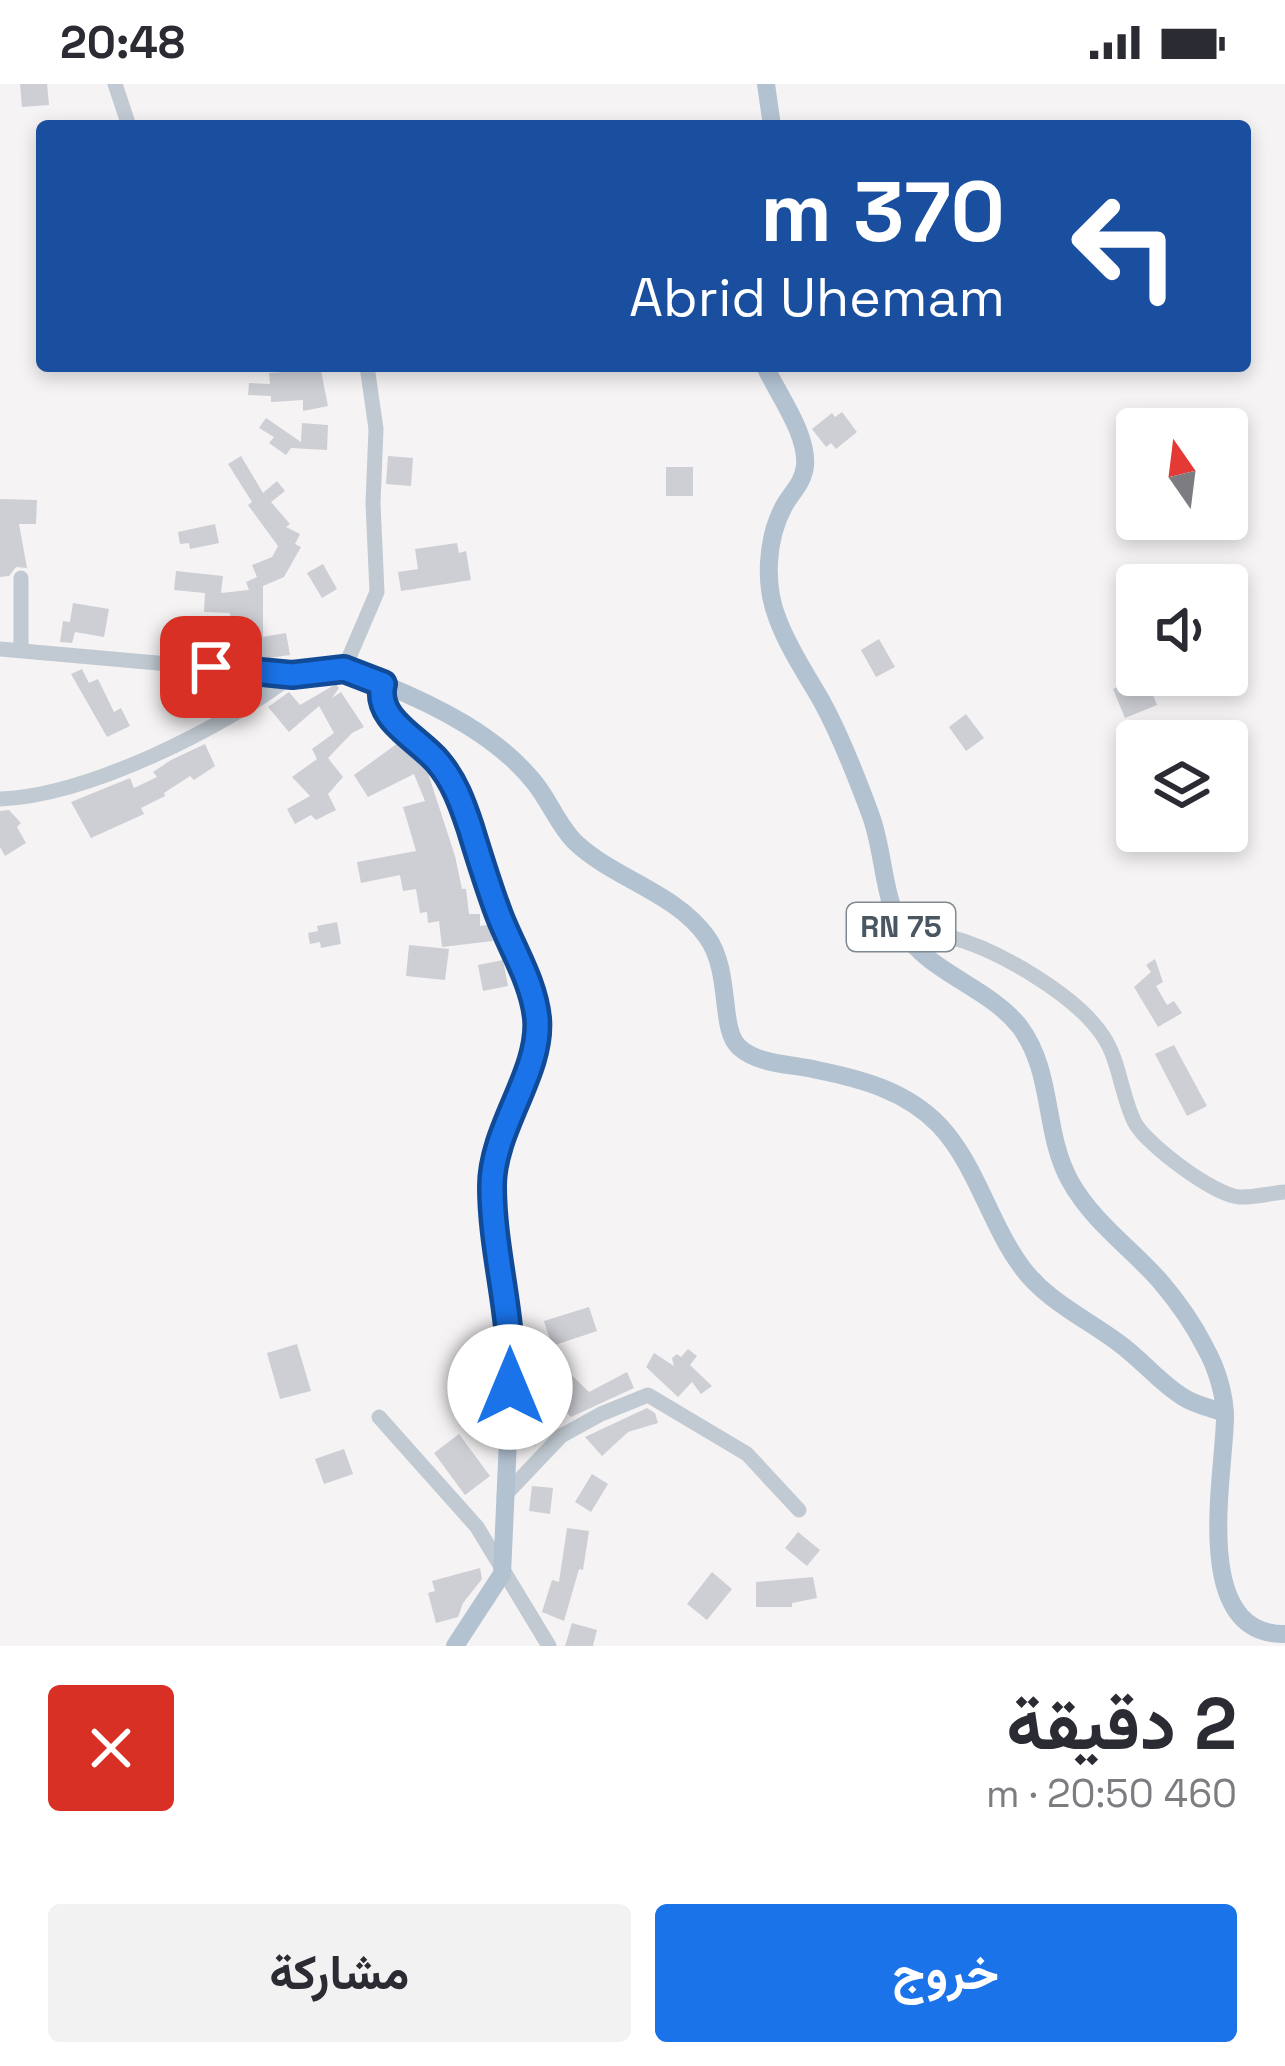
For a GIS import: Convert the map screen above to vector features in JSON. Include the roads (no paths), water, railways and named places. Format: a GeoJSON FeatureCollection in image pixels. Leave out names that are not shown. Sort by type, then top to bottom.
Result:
{"type":"FeatureCollection","features":[{"type":"Feature","properties":{"kind":"main road"},"geometry":{"type":"LineString","coordinates":[[766,84],[771,120]]}},
{"type":"Feature","properties":{"kind":"main road","name":"RN 75"},"geometry":{"type":"LineString","coordinates":[[768,372],[805,461],[798,488],[784,507],[774,534],[771,598],[872,818],[889,893],[904,933],[921,952],[995,1002],[1033,1047],[1057,1152],[1071,1183],[1094,1215],[1160,1281],[1208,1352],[1225,1413],[1218,1550],[1223,1580],[1230,1601],[1250,1627],[1285,1634]]}},
{"type":"Feature","properties":{"kind":"main road"},"geometry":{"type":"LineString","coordinates":[[455,1646],[502,1574],[512,1351],[492,1184],[496,1154],[534,1049],[537,1020],[530,986],[499,916],[458,794],[436,760],[389,716],[381,704],[383,684],[497,745],[536,783],[575,842],[692,920],[720,961],[734,1043],[772,1062],[898,1093],[924,1111],[958,1150],[1000,1234],[1044,1291],[1118,1342],[1182,1397],[1225,1413]]}},
{"type":"Feature","properties":{"kind":"street"},"geometry":{"type":"LineString","coordinates":[[116,84],[127,120]]}},
{"type":"Feature","properties":{"kind":"street"},"geometry":{"type":"LineString","coordinates":[[344,669],[377,592],[376,429],[368,372]]}},
{"type":"Feature","properties":{"kind":"street"},"geometry":{"type":"LineString","coordinates":[[21,578],[21,650]]}},
{"type":"Feature","properties":{"kind":"street"},"geometry":{"type":"LineString","coordinates":[[0,649],[292,675],[344,669],[383,684]]}},
{"type":"Feature","properties":{"kind":"street"},"geometry":{"type":"LineString","coordinates":[[0,799],[26,798],[60,788],[182,744],[258,701],[292,675]]}},
{"type":"Feature","properties":{"kind":"street"},"geometry":{"type":"LineString","coordinates":[[904,933],[948,936],[1043,983],[1078,1009],[1104,1037],[1136,1124],[1154,1146],[1215,1188],[1237,1197],[1285,1192]]}},
{"type":"Feature","properties":{"kind":"street"},"geometry":{"type":"LineString","coordinates":[[504,1496],[561,1436],[648,1395],[746,1454],[799,1510]]}},
{"type":"Feature","properties":{"kind":"street"},"geometry":{"type":"LineString","coordinates":[[380,1417],[477,1527],[549,1646]]}}]}
